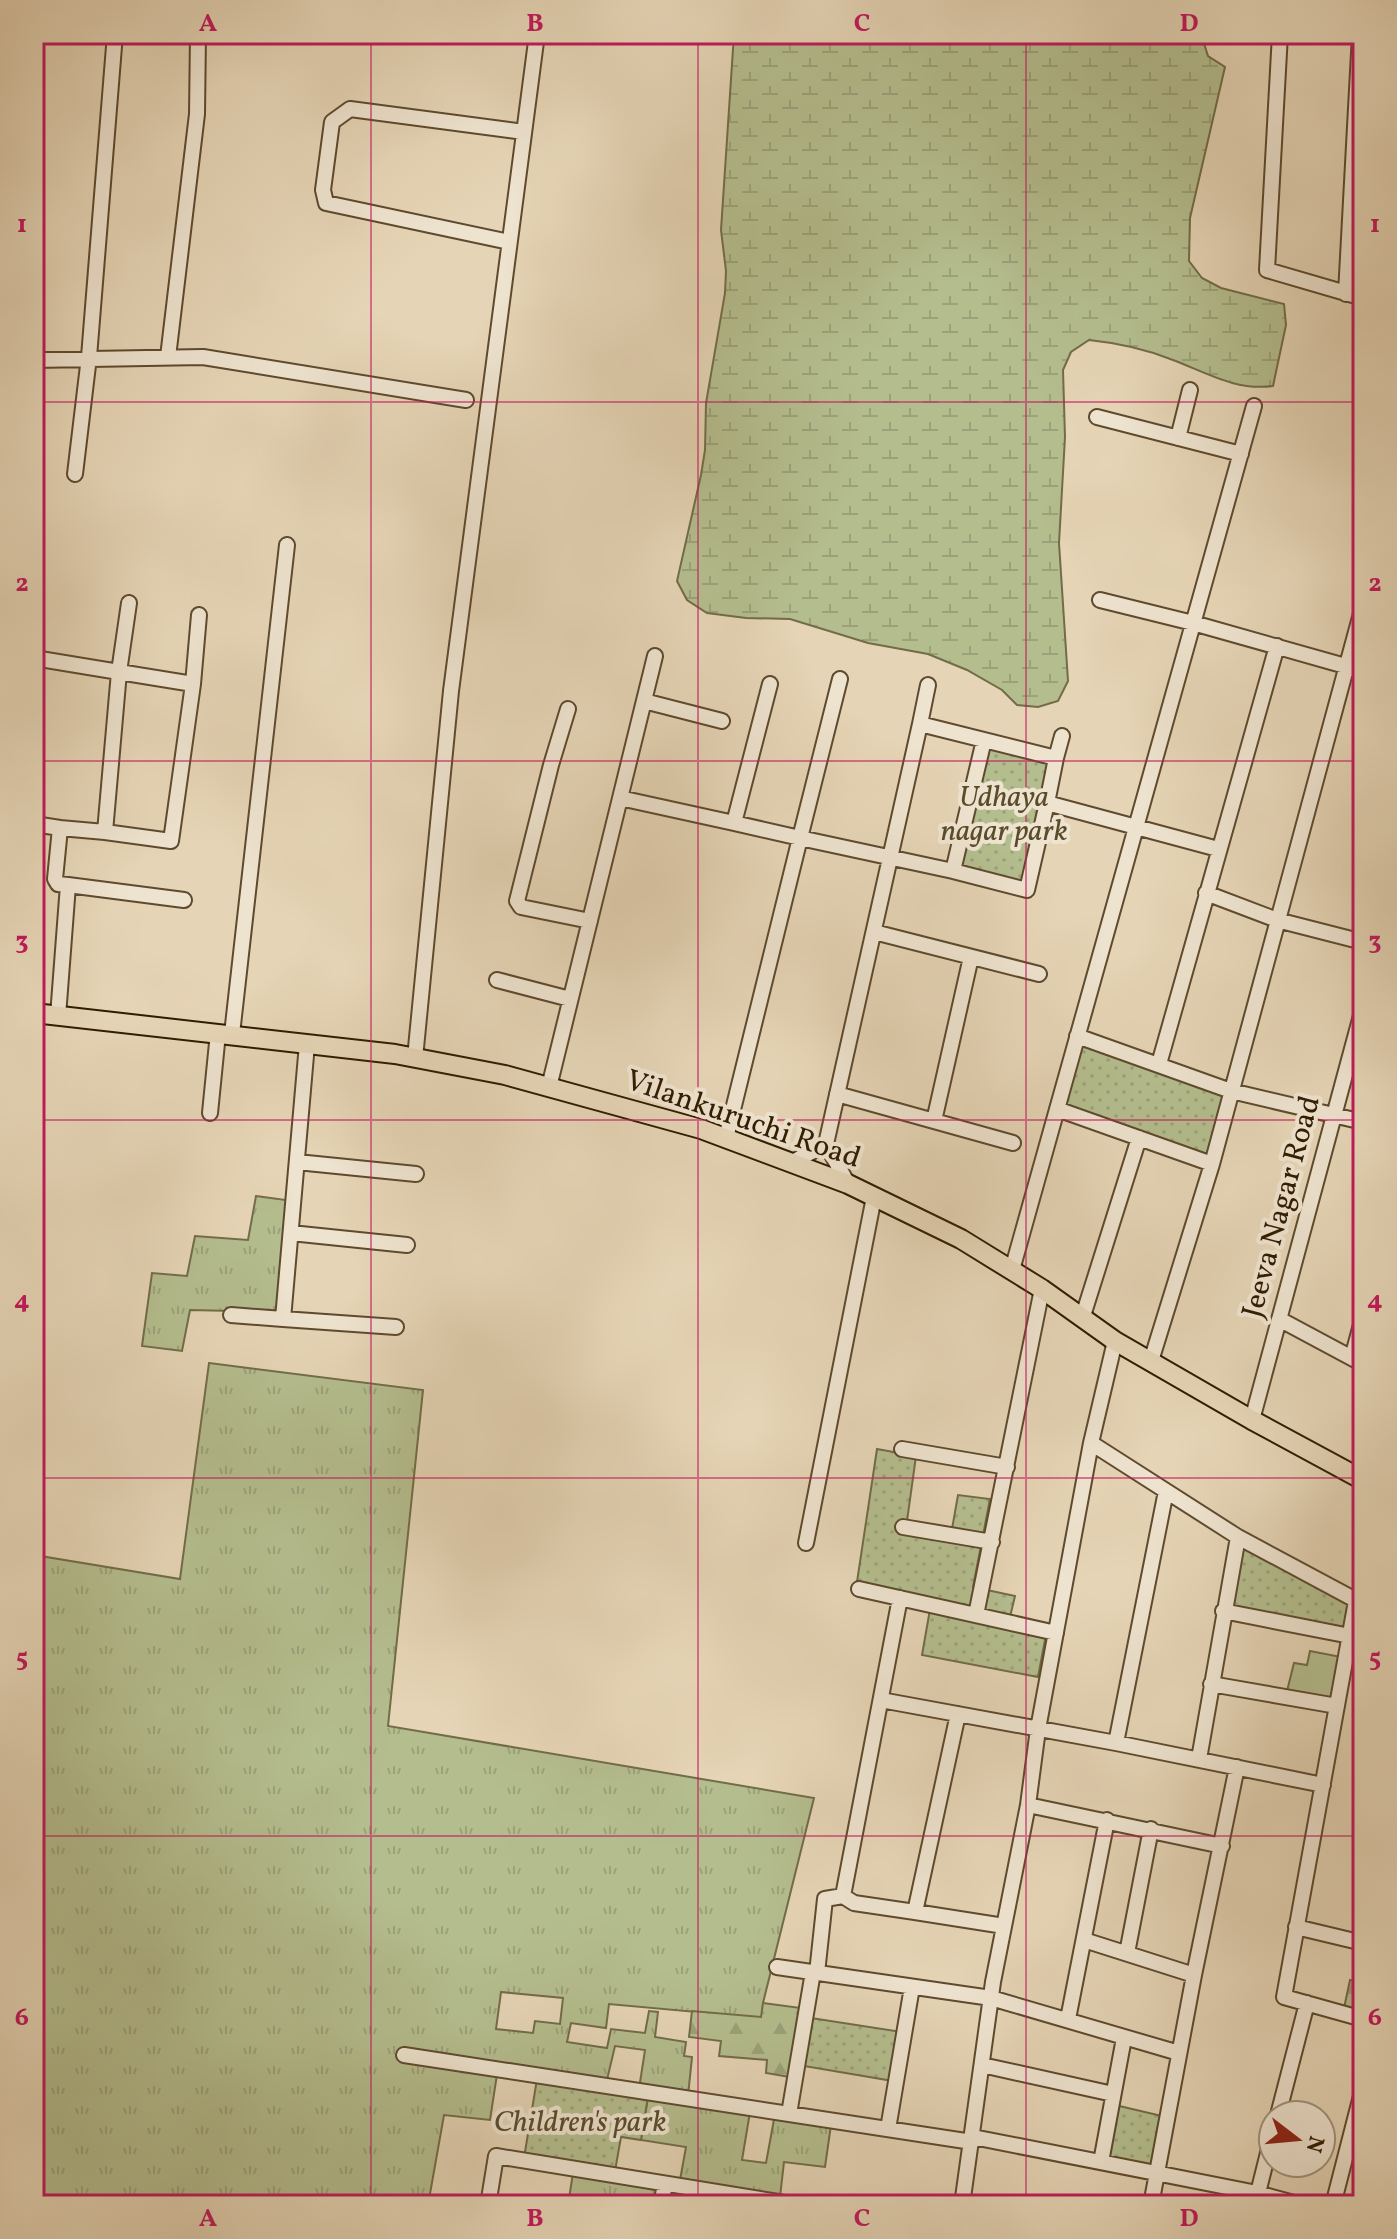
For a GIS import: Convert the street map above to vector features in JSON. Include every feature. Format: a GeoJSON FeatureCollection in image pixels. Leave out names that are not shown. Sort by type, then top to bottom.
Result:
{"type":"FeatureCollection","features":[{"type":"Feature","properties":{"kind":"main road","name":"Vilankuruchi Road"},"geometry":{"type":"LineString","coordinates":[[34,1013],[225,1033],[415,1058],[549,1087],[701,1129],[848,1184],[961,1239],[1042,1289],[1115,1341],[1363,1480]]}},
{"type":"Feature","properties":{"kind":"street"},"geometry":{"type":"LineString","coordinates":[[75,474],[89,357],[115,34]]}},
{"type":"Feature","properties":{"kind":"street"},"geometry":{"type":"LineString","coordinates":[[168,357],[197,114],[198,34]]}},
{"type":"Feature","properties":{"kind":"street"},"geometry":{"type":"LineString","coordinates":[[415,1058],[451,691],[537,34]]}},
{"type":"Feature","properties":{"kind":"street"},"geometry":{"type":"LineString","coordinates":[[1280,34],[1267,270],[1363,298]]}},
{"type":"Feature","properties":{"kind":"street"},"geometry":{"type":"LineString","coordinates":[[1346,294],[1360,34]]}},
{"type":"Feature","properties":{"kind":"street"},"geometry":{"type":"LineString","coordinates":[[509,242],[326,203],[323,190],[332,122],[350,109],[524,132]]}},
{"type":"Feature","properties":{"kind":"street"},"geometry":{"type":"LineString","coordinates":[[34,360],[203,357],[466,400]]}},
{"type":"Feature","properties":{"kind":"street"},"geometry":{"type":"LineString","coordinates":[[1178,438],[1190,390]]}},
{"type":"Feature","properties":{"kind":"street"},"geometry":{"type":"LineString","coordinates":[[1012,1270],[1254,406]]}},
{"type":"Feature","properties":{"kind":"street"},"geometry":{"type":"LineString","coordinates":[[1097,417],[1241,454]]}},
{"type":"Feature","properties":{"kind":"street"},"geometry":{"type":"LineString","coordinates":[[210,1113],[225,1033],[287,545]]}},
{"type":"Feature","properties":{"kind":"street"},"geometry":{"type":"LineString","coordinates":[[1100,600],[1363,671]]}},
{"type":"Feature","properties":{"kind":"street"},"geometry":{"type":"LineString","coordinates":[[105,832],[119,672],[129,603]]}},
{"type":"Feature","properties":{"kind":"street"},"geometry":{"type":"LineString","coordinates":[[1151,1361],[1212,1164],[1363,606]]}},
{"type":"Feature","properties":{"kind":"street"},"geometry":{"type":"LineString","coordinates":[[34,824],[171,841],[193,684],[199,615]]}},
{"type":"Feature","properties":{"kind":"street"},"geometry":{"type":"LineString","coordinates":[[1159,1064],[1277,646]]}},
{"type":"Feature","properties":{"kind":"street"},"geometry":{"type":"LineString","coordinates":[[549,1087],[655,656]]}},
{"type":"Feature","properties":{"kind":"street"},"geometry":{"type":"LineString","coordinates":[[34,658],[193,684]]}},
{"type":"Feature","properties":{"kind":"street"},"geometry":{"type":"LineString","coordinates":[[726,1138],[840,679]]}},
{"type":"Feature","properties":{"kind":"street"},"geometry":{"type":"LineString","coordinates":[[734,823],[770,684]]}},
{"type":"Feature","properties":{"kind":"street"},"geometry":{"type":"LineString","coordinates":[[848,1184],[826,1144],[928,685]]}},
{"type":"Feature","properties":{"kind":"street"},"geometry":{"type":"LineString","coordinates":[[644,701],[722,721]]}},
{"type":"Feature","properties":{"kind":"street"},"geometry":{"type":"LineString","coordinates":[[568,709],[517,901],[521,907],[590,921]]}},
{"type":"Feature","properties":{"kind":"street"},"geometry":{"type":"LineString","coordinates":[[920,724],[1056,758]]}},
{"type":"Feature","properties":{"kind":"street"},"geometry":{"type":"LineString","coordinates":[[620,798],[1027,890],[1062,736]]}},
{"type":"Feature","properties":{"kind":"street"},"geometry":{"type":"LineString","coordinates":[[953,871],[984,740]]}},
{"type":"Feature","properties":{"kind":"street"},"geometry":{"type":"LineString","coordinates":[[1047,803],[1218,849]]}},
{"type":"Feature","properties":{"kind":"street"},"geometry":{"type":"LineString","coordinates":[[60,828],[55,879],[58,884],[184,900]]}},
{"type":"Feature","properties":{"kind":"street"},"geometry":{"type":"LineString","coordinates":[[58,1016],[68,885]]}},
{"type":"Feature","properties":{"kind":"street"},"geometry":{"type":"LineString","coordinates":[[1206,893],[1277,920],[1363,942]]}},
{"type":"Feature","properties":{"kind":"street"},"geometry":{"type":"LineString","coordinates":[[874,932],[1039,974]]}},
{"type":"Feature","properties":{"kind":"street"},"geometry":{"type":"LineString","coordinates":[[934,1121],[971,957]]}},
{"type":"Feature","properties":{"kind":"street"},"geometry":{"type":"LineString","coordinates":[[497,980],[570,999]]}},
{"type":"Feature","properties":{"kind":"street","name":"Jeeva Nagar Road"},"geometry":{"type":"LineString","coordinates":[[1252,1420],[1334,1115],[1359,1036],[1363,1008]]}},
{"type":"Feature","properties":{"kind":"street"},"geometry":{"type":"LineString","coordinates":[[1077,1036],[1231,1091],[1363,1122]]}},
{"type":"Feature","properties":{"kind":"street"},"geometry":{"type":"LineString","coordinates":[[283,1319],[307,1044]]}},
{"type":"Feature","properties":{"kind":"street"},"geometry":{"type":"LineString","coordinates":[[837,1094],[1013,1143]]}},
{"type":"Feature","properties":{"kind":"street"},"geometry":{"type":"LineString","coordinates":[[1057,1109],[1212,1164]]}},
{"type":"Feature","properties":{"kind":"street"},"geometry":{"type":"LineString","coordinates":[[1082,1319],[1139,1138]]}},
{"type":"Feature","properties":{"kind":"street"},"geometry":{"type":"LineString","coordinates":[[791,1163],[826,1144]]}},
{"type":"Feature","properties":{"kind":"street"},"geometry":{"type":"LineString","coordinates":[[297,1162],[416,1174]]}},
{"type":"Feature","properties":{"kind":"street"},"geometry":{"type":"LineString","coordinates":[[806,1543],[874,1197]]}},
{"type":"Feature","properties":{"kind":"street"},"geometry":{"type":"LineString","coordinates":[[291,1233],[407,1245]]}},
{"type":"Feature","properties":{"kind":"street"},"geometry":{"type":"LineString","coordinates":[[976,1615],[1042,1289]]}},
{"type":"Feature","properties":{"kind":"street"},"geometry":{"type":"LineString","coordinates":[[231,1315],[396,1327]]}},
{"type":"Feature","properties":{"kind":"street"},"geometry":{"type":"LineString","coordinates":[[1279,1319],[1358,1361],[1363,1317]]}},
{"type":"Feature","properties":{"kind":"street"},"geometry":{"type":"LineString","coordinates":[[962,2205],[991,1998],[1028,1805],[1038,1729],[1091,1443],[1115,1341]]}},
{"type":"Feature","properties":{"kind":"street"},"geometry":{"type":"LineString","coordinates":[[1091,1443],[1238,1537],[1360,1602],[1350,1636],[1284,1997],[1363,2019]]}},
{"type":"Feature","properties":{"kind":"street"},"geometry":{"type":"LineString","coordinates":[[902,1449],[1007,1467]]}},
{"type":"Feature","properties":{"kind":"street"},"geometry":{"type":"LineString","coordinates":[[1116,1743],[1166,1491]]}},
{"type":"Feature","properties":{"kind":"street"},"geometry":{"type":"LineString","coordinates":[[903,1527],[992,1542]]}},
{"type":"Feature","properties":{"kind":"street"},"geometry":{"type":"LineString","coordinates":[[1199,1759],[1238,1537]]}},
{"type":"Feature","properties":{"kind":"street"},"geometry":{"type":"LineString","coordinates":[[859,1589],[1056,1633]]}},
{"type":"Feature","properties":{"kind":"street"},"geometry":{"type":"LineString","coordinates":[[843,1896],[900,1598]]}},
{"type":"Feature","properties":{"kind":"street"},"geometry":{"type":"LineString","coordinates":[[1223,1611],[1350,1636]]}},
{"type":"Feature","properties":{"kind":"street"},"geometry":{"type":"LineString","coordinates":[[1211,1684],[1337,1706]]}},
{"type":"Feature","properties":{"kind":"street"},"geometry":{"type":"LineString","coordinates":[[881,1700],[1323,1785]]}},
{"type":"Feature","properties":{"kind":"street"},"geometry":{"type":"LineString","coordinates":[[915,1912],[958,1714]]}},
{"type":"Feature","properties":{"kind":"street"},"geometry":{"type":"LineString","coordinates":[[1151,2205],[1237,1767]]}},
{"type":"Feature","properties":{"kind":"street"},"geometry":{"type":"LineString","coordinates":[[1028,1805],[1222,1846]]}},
{"type":"Feature","properties":{"kind":"street"},"geometry":{"type":"LineString","coordinates":[[1068,2019],[1107,1820]]}},
{"type":"Feature","properties":{"kind":"street"},"geometry":{"type":"LineString","coordinates":[[1127,1953],[1151,1829]]}},
{"type":"Feature","properties":{"kind":"street"},"geometry":{"type":"LineString","coordinates":[[789,2114],[825,1899],[843,1896],[854,1903],[1004,1926]]}},
{"type":"Feature","properties":{"kind":"street"},"geometry":{"type":"LineString","coordinates":[[1296,1927],[1363,1943]]}},
{"type":"Feature","properties":{"kind":"street"},"geometry":{"type":"LineString","coordinates":[[1084,1940],[1194,1975]]}},
{"type":"Feature","properties":{"kind":"street"},"geometry":{"type":"LineString","coordinates":[[777,1967],[991,1998],[1179,2053]]}},
{"type":"Feature","properties":{"kind":"street"},"geometry":{"type":"LineString","coordinates":[[888,2129],[912,1987]]}},
{"type":"Feature","properties":{"kind":"street"},"geometry":{"type":"LineString","coordinates":[[1282,2099],[1307,2003]]}},
{"type":"Feature","properties":{"kind":"street"},"geometry":{"type":"LineString","coordinates":[[1101,2162],[1124,2038]]}},
{"type":"Feature","properties":{"kind":"street"},"geometry":{"type":"LineString","coordinates":[[404,2055],[973,2140],[1159,2173],[1256,2199],[1301,2205]]}},
{"type":"Feature","properties":{"kind":"street"},"geometry":{"type":"LineString","coordinates":[[982,2065],[1113,2094]]}},
{"type":"Feature","properties":{"kind":"street"},"geometry":{"type":"LineString","coordinates":[[1333,2205],[1363,2088]]}},
{"type":"Feature","properties":{"kind":"street"},"geometry":{"type":"LineString","coordinates":[[488,2205],[496,2156],[797,2205]]}},
{"type":"Feature","properties":{"kind":"street"},"geometry":{"type":"LineString","coordinates":[[1256,2199],[1261,2179]]}},
{"type":"Feature","properties":{"kind":"street"},"geometry":{"type":"LineString","coordinates":[[661,2205],[665,2184]]}},
{"type":"Feature","properties":{"kind":"green space"},"geometry":{"type":"Polygon","coordinates":[[[734,34],[1201,34],[1208,56],[1225,67],[1190,218],[1189,261],[1202,278],[1221,288],[1284,304],[1286,325],[1273,386],[1234,383],[1153,353],[1111,343],[1089,340],[1071,352],[1063,370],[1065,437],[1059,543],[1068,681],[1058,701],[1038,707],[1017,705],[1002,690],[967,670],[928,654],[868,643],[790,619],[707,613],[687,600],[677,581],[701,475],[706,403],[725,293],[721,230],[734,34]]]}},
{"type":"Feature","properties":{"kind":"green space","name":"Udhaya nagar park"},"geometry":{"type":"Polygon","coordinates":[[[987,744],[1051,761],[1021,886],[957,869],[987,744]]]}},
{"type":"Feature","properties":{"kind":"green space"},"geometry":{"type":"Polygon","coordinates":[[[1081,1042],[1224,1094],[1207,1158],[1064,1106],[1081,1042]]]}},
{"type":"Feature","properties":{"kind":"green space"},"geometry":{"type":"Polygon","coordinates":[[[256,1196],[286,1200],[278,1312],[190,1310],[182,1351],[142,1346],[152,1273],[187,1276],[195,1236],[248,1240],[256,1196]]]}},
{"type":"Feature","properties":{"kind":"green space"},"geometry":{"type":"Polygon","coordinates":[[[209,1363],[423,1390],[388,1726],[814,1798],[763,2003],[762,2018],[609,2004],[606,2028],[571,2023],[567,2042],[607,2048],[611,2029],[645,2033],[649,2011],[658,2012],[655,2037],[686,2042],[684,2056],[692,2057],[688,2096],[751,2106],[742,2160],[766,2163],[775,2114],[831,2125],[825,2167],[784,2162],[780,2197],[773,2205],[668,2205],[673,2179],[680,2180],[686,2147],[641,2140],[649,2091],[639,2089],[645,2050],[615,2046],[606,2084],[498,2068],[490,2120],[444,2115],[428,2205],[34,2205],[34,1555],[180,1579],[209,1363]],[[501,1992],[496,2029],[533,2033],[535,2021],[560,2024],[563,1998],[501,1992]]]}},
{"type":"Feature","properties":{"kind":"green space"},"geometry":{"type":"Polygon","coordinates":[[[877,1449],[916,1456],[907,1521],[952,1529],[958,1495],[990,1499],[973,1587],[1015,1596],[1010,1617],[1048,1624],[1038,1677],[922,1655],[932,1598],[857,1582],[877,1449]]]}},
{"type":"Feature","properties":{"kind":"green space"},"geometry":{"type":"Polygon","coordinates":[[[1241,1547],[1351,1605],[1346,1634],[1228,1610],[1241,1547]]]}},
{"type":"Feature","properties":{"kind":"green space"},"geometry":{"type":"Polygon","coordinates":[[[1310,1651],[1341,1657],[1334,1699],[1287,1691],[1294,1663],[1307,1665],[1310,1651]]]}},
{"type":"Feature","properties":{"kind":"green space"},"geometry":{"type":"Polygon","coordinates":[[[1350,1980],[1363,1982],[1363,2014],[1344,2008],[1350,1980]]]}},
{"type":"Feature","properties":{"kind":"green space"},"geometry":{"type":"Polygon","coordinates":[[[763,2003],[801,2008],[790,2077],[766,2073],[767,2060],[719,2056],[721,2041],[689,2037],[692,2011],[761,2017],[763,2003]]]}},
{"type":"Feature","properties":{"kind":"green space"},"geometry":{"type":"Polygon","coordinates":[[[811,2018],[902,2032],[893,2081],[804,2066],[811,2018]]]}},
{"type":"Feature","properties":{"kind":"green space","name":"Children's park"},"geometry":{"type":"Polygon","coordinates":[[[538,2073],[649,2090],[641,2140],[621,2137],[615,2171],[524,2158],[538,2073]]]}},
{"type":"Feature","properties":{"kind":"green space"},"geometry":{"type":"Polygon","coordinates":[[[1115,2105],[1162,2116],[1152,2169],[1104,2159],[1115,2105]]]}},
{"type":"Feature","properties":{"kind":"green space"},"geometry":{"type":"Polygon","coordinates":[[[573,2173],[658,2188],[655,2205],[568,2205],[573,2173]]]}}]}
